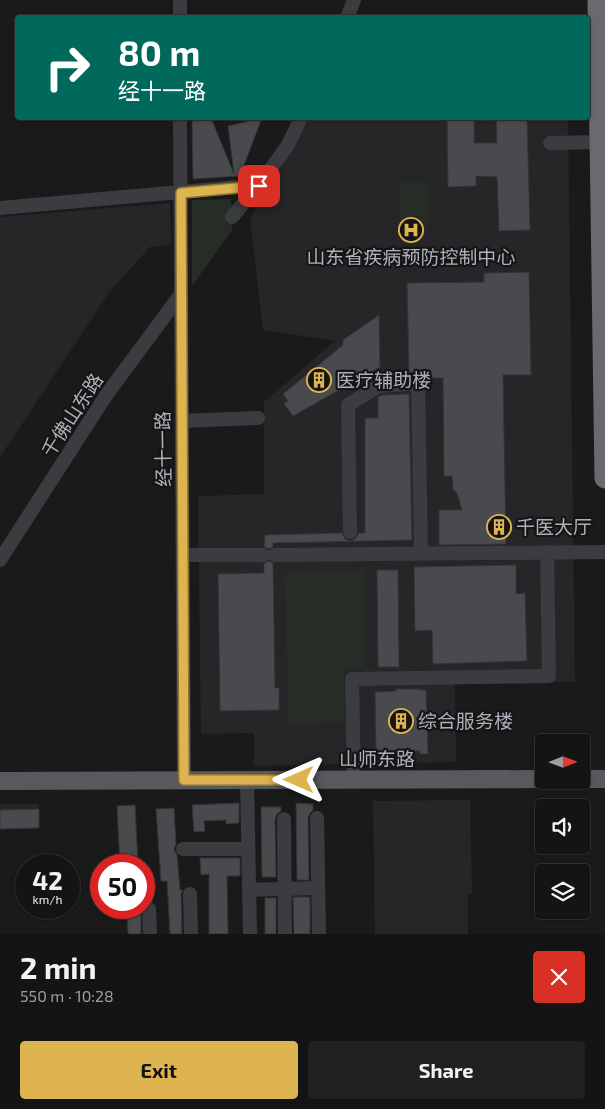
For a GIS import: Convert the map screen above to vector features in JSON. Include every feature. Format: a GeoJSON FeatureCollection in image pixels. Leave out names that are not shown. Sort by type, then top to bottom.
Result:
{"type":"FeatureCollection","features":[{"type":"Feature","properties":{"kind":"highway"},"geometry":{"type":"LineString","coordinates":[[598,0],[605,478]]}},
{"type":"Feature","properties":{"kind":"main road","name":"山师东路"},"geometry":{"type":"LineString","coordinates":[[0,781],[535,779]]}},
{"type":"Feature","properties":{"kind":"main road"},"geometry":{"type":"LineString","coordinates":[[590,779],[605,779]]}},
{"type":"Feature","properties":{"kind":"street"},"geometry":{"type":"LineString","coordinates":[[180,0],[180,15]]}},
{"type":"Feature","properties":{"kind":"street"},"geometry":{"type":"LineString","coordinates":[[348,15],[354,0]]}},
{"type":"Feature","properties":{"kind":"street","name":"经十一路"},"geometry":{"type":"LineString","coordinates":[[180,120],[184,780]]}},
{"type":"Feature","properties":{"kind":"street"},"geometry":{"type":"LineString","coordinates":[[232,217],[259,186],[288,145],[300,120]]}},
{"type":"Feature","properties":{"kind":"street"},"geometry":{"type":"LineString","coordinates":[[550,143],[600,142]]}},
{"type":"Feature","properties":{"kind":"street"},"geometry":{"type":"LineString","coordinates":[[0,208],[259,186]]}},
{"type":"Feature","properties":{"kind":"street","name":"千佛山东路"},"geometry":{"type":"LineString","coordinates":[[0,560],[107,394],[181,294]]}},
{"type":"Feature","properties":{"kind":"street"},"geometry":{"type":"LineString","coordinates":[[350,543],[348,405],[379,386],[418,383],[421,553]]}},
{"type":"Feature","properties":{"kind":"street"},"geometry":{"type":"LineString","coordinates":[[182,421],[258,418]]}},
{"type":"Feature","properties":{"kind":"street"},"geometry":{"type":"LineString","coordinates":[[183,555],[269,555],[350,543],[421,553],[605,552]]}},
{"type":"Feature","properties":{"kind":"street"},"geometry":{"type":"LineString","coordinates":[[354,780],[352,679],[549,676],[547,552]]}},
{"type":"Feature","properties":{"kind":"street"},"geometry":{"type":"LineString","coordinates":[[247,780],[250,934]]}},
{"type":"Feature","properties":{"kind":"street"},"geometry":{"type":"LineString","coordinates":[[317,818],[320,934]]}},
{"type":"Feature","properties":{"kind":"street"},"geometry":{"type":"LineString","coordinates":[[284,819],[285,934]]}},
{"type":"Feature","properties":{"kind":"street"},"geometry":{"type":"LineString","coordinates":[[183,849],[248,849]]}},
{"type":"Feature","properties":{"kind":"street"},"geometry":{"type":"LineString","coordinates":[[249,890],[318,888]]}},
{"type":"Feature","properties":{"kind":"street"},"geometry":{"type":"LineString","coordinates":[[190,894],[191,934]]}},
{"type":"Feature","properties":{"kind":"street"},"geometry":{"type":"LineString","coordinates":[[149,919],[150,934]]}},
{"type":"Feature","properties":{"kind":"shaded area"},"geometry":{"type":"Polygon","coordinates":[[[309,120],[568,120],[575,682],[455,684],[456,762],[254,766],[254,733],[201,734],[198,496],[264,494],[264,402],[335,341],[263,330],[250,219],[309,120]]]}},
{"type":"Feature","properties":{"kind":"shaded area"},"geometry":{"type":"Polygon","coordinates":[[[400,182],[427,182],[427,228],[400,228],[400,182]]]}},
{"type":"Feature","properties":{"kind":"shaded area"},"geometry":{"type":"Polygon","coordinates":[[[231,199],[232,230],[192,286],[192,200],[231,199]]]}},
{"type":"Feature","properties":{"kind":"shaded area"},"geometry":{"type":"Polygon","coordinates":[[[170,203],[171,245],[150,247],[110,291],[0,457],[0,217],[170,203]]]}},
{"type":"Feature","properties":{"kind":"shaded area"},"geometry":{"type":"Polygon","coordinates":[[[364,571],[365,667],[343,668],[344,722],[288,723],[285,572],[364,571]]]}},
{"type":"Feature","properties":{"kind":"shaded area"},"geometry":{"type":"Polygon","coordinates":[[[470,800],[472,894],[468,895],[468,934],[375,934],[373,801],[470,800]]]}},
{"type":"Feature","properties":{"kind":"shaded area"},"geometry":{"type":"Polygon","coordinates":[[[0,804],[39,804],[39,828],[0,829],[0,804]]]}},
{"type":"Feature","properties":{"kind":"building"},"geometry":{"type":"Polygon","coordinates":[[[192,120],[212,120],[234,174],[228,126],[261,120],[240,176],[193,179],[192,120]]]}},
{"type":"Feature","properties":{"kind":"building"},"geometry":{"type":"Polygon","coordinates":[[[447,120],[474,120],[474,143],[497,143],[496,120],[527,120],[530,230],[499,231],[497,177],[476,176],[476,186],[448,187],[447,120]]]}},
{"type":"Feature","properties":{"kind":"building"},"geometry":{"type":"Polygon","coordinates":[[[529,272],[531,375],[503,375],[506,544],[439,545],[439,510],[462,510],[457,493],[453,489],[452,476],[444,476],[443,378],[432,378],[430,372],[409,372],[407,283],[484,282],[484,273],[529,272]]]}},
{"type":"Feature","properties":{"kind":"building"},"geometry":{"type":"Polygon","coordinates":[[[379,315],[380,367],[293,416],[284,404],[288,401],[283,394],[343,345],[343,340],[379,315]]]}},
{"type":"Feature","properties":{"kind":"building"},"geometry":{"type":"Polygon","coordinates":[[[409,394],[412,540],[273,543],[273,547],[269,549],[264,547],[265,535],[342,533],[345,539],[351,541],[359,533],[365,533],[365,418],[378,418],[378,397],[382,395],[409,394]]]}},
{"type":"Feature","properties":{"kind":"building"},"geometry":{"type":"Polygon","coordinates":[[[269,561],[273,563],[275,688],[279,688],[279,710],[220,711],[218,574],[264,573],[264,563],[269,561]]]}},
{"type":"Feature","properties":{"kind":"building"},"geometry":{"type":"Polygon","coordinates":[[[516,565],[516,594],[525,593],[527,661],[433,664],[432,630],[415,631],[414,567],[516,565]]]}},
{"type":"Feature","properties":{"kind":"building"},"geometry":{"type":"Polygon","coordinates":[[[377,570],[398,570],[399,667],[378,667],[377,570]]]}},
{"type":"Feature","properties":{"kind":"building","name":"综合服务楼"},"geometry":{"type":"Polygon","coordinates":[[[396,689],[426,690],[428,754],[420,754],[420,751],[376,752],[375,692],[396,691],[396,689]]]}},
{"type":"Feature","properties":{"kind":"building"},"geometry":{"type":"Polygon","coordinates":[[[239,803],[239,823],[226,824],[226,820],[204,821],[205,831],[194,832],[192,805],[239,803]]]}},
{"type":"Feature","properties":{"kind":"building"},"geometry":{"type":"Polygon","coordinates":[[[296,803],[313,804],[313,810],[308,818],[309,880],[297,880],[296,803]]]}},
{"type":"Feature","properties":{"kind":"building"},"geometry":{"type":"Polygon","coordinates":[[[135,805],[137,854],[119,854],[117,806],[135,805]]]}},
{"type":"Feature","properties":{"kind":"building"},"geometry":{"type":"Polygon","coordinates":[[[261,807],[281,807],[281,811],[275,819],[276,877],[262,877],[261,807]]]}},
{"type":"Feature","properties":{"kind":"building"},"geometry":{"type":"Polygon","coordinates":[[[174,808],[176,844],[174,849],[177,855],[180,890],[183,890],[181,894],[182,934],[170,934],[167,881],[161,881],[156,809],[174,808]]]}},
{"type":"Feature","properties":{"kind":"building"},"geometry":{"type":"Polygon","coordinates":[[[39,809],[39,828],[0,829],[0,810],[39,809]]]}},
{"type":"Feature","properties":{"kind":"building"},"geometry":{"type":"Polygon","coordinates":[[[200,858],[240,858],[240,876],[227,876],[228,934],[209,934],[209,874],[201,875],[200,858]]]}},
{"type":"Feature","properties":{"kind":"building"},"geometry":{"type":"Polygon","coordinates":[[[293,897],[310,897],[310,934],[294,934],[293,897]]]}},
{"type":"Feature","properties":{"kind":"building"},"geometry":{"type":"Polygon","coordinates":[[[265,898],[276,898],[276,934],[265,934],[265,898]]]}},
{"type":"Feature","properties":{"kind":"building"},"geometry":{"type":"Polygon","coordinates":[[[127,919],[141,919],[141,934],[128,934],[127,919]]]}},
{"type":"Feature","properties":{"kind":"place","name":"山东省疾病预防控制中心"},"geometry":{"type":"Point","coordinates":[411,230]}},
{"type":"Feature","properties":{"kind":"place","name":"医疗辅助楼"},"geometry":{"type":"Point","coordinates":[319,380]}},
{"type":"Feature","properties":{"kind":"place","name":"千医大厅"},"geometry":{"type":"Point","coordinates":[499,527]}},
{"type":"Feature","properties":{"kind":"place","name":"综合服务楼"},"geometry":{"type":"Point","coordinates":[401,721]}},
{"type":"Feature","properties":{"kind":"route"},"geometry":{"type":"LineString","coordinates":[[259,186],[181,193],[184,780],[299,780]]}}]}
